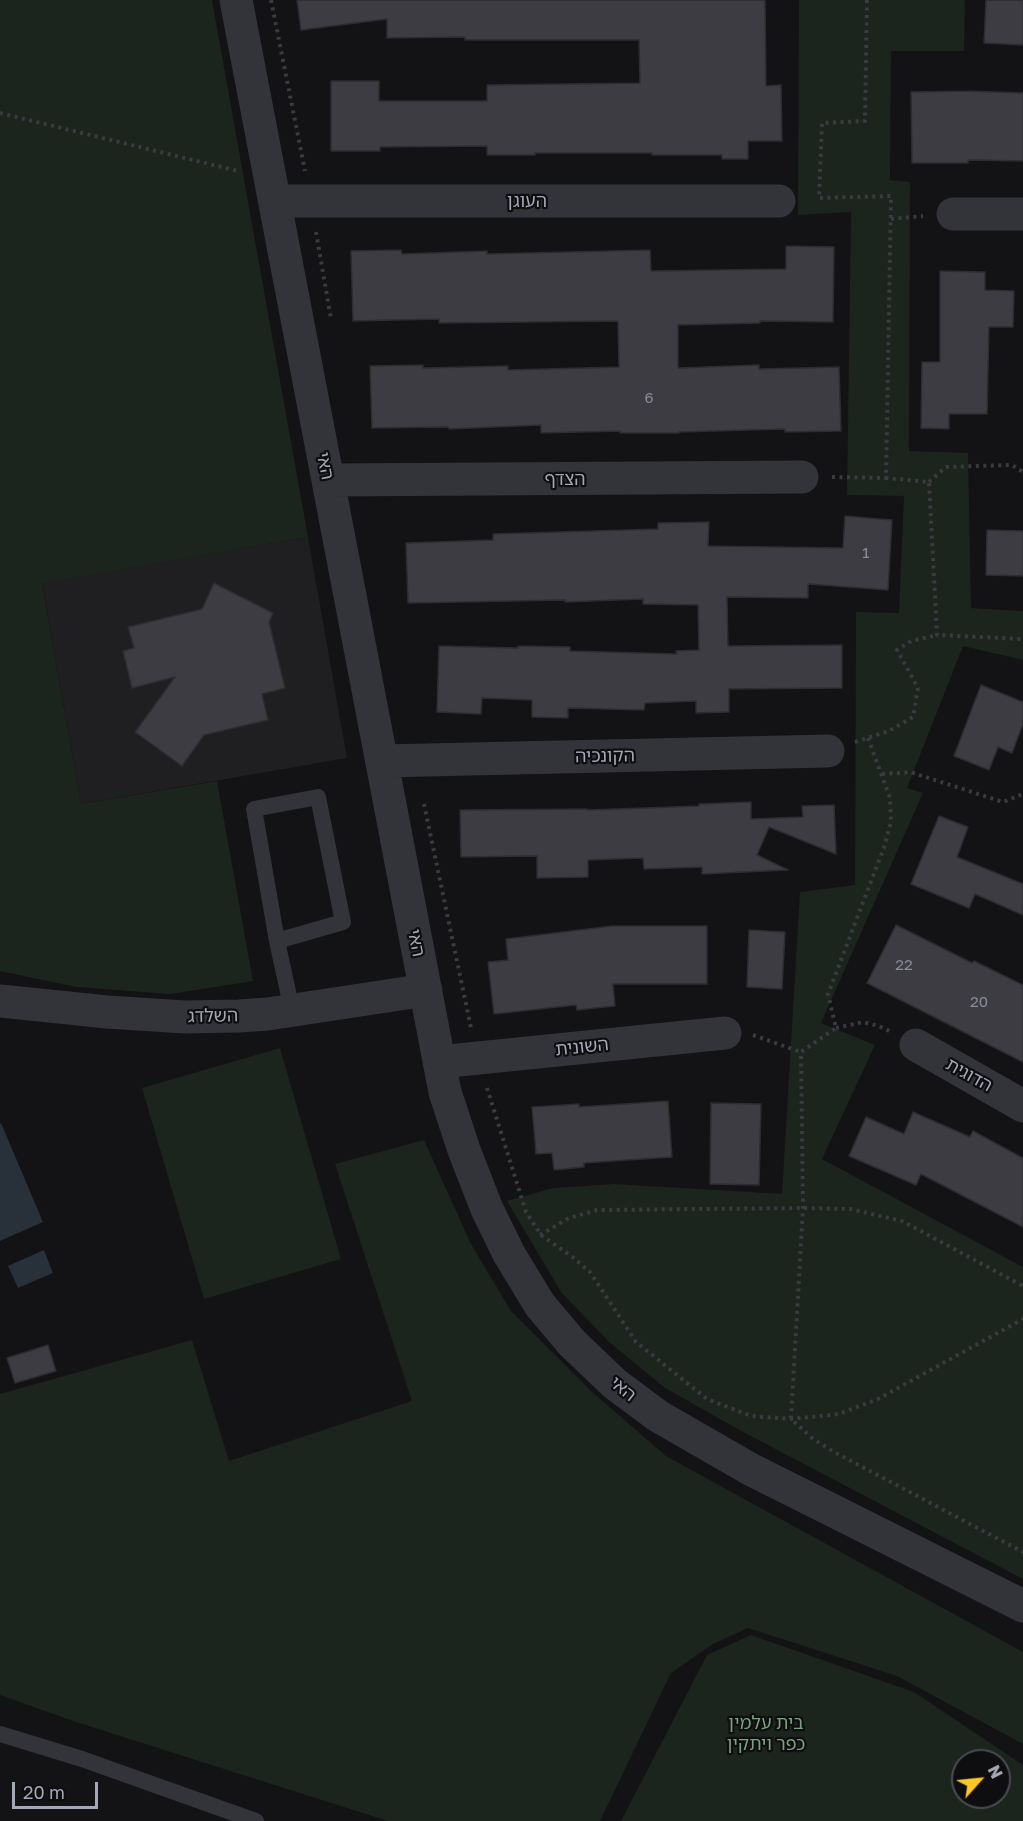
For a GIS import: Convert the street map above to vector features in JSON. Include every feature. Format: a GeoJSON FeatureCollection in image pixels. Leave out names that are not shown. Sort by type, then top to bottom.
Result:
{"type":"FeatureCollection","features":[{"type":"Feature","properties":{"kind":"street","name":"האי"},"geometry":{"type":"LineString","coordinates":[[236,0],[445,1092],[487,1209],[509,1254],[540,1305],[572,1343],[615,1384],[658,1416],[750,1470],[1023,1606]]}},
{"type":"Feature","properties":{"kind":"street","name":"העוגן"},"geometry":{"type":"LineString","coordinates":[[273,190],[311,201],[779,201]]}},
{"type":"Feature","properties":{"kind":"street"},"geometry":{"type":"LineString","coordinates":[[953,214],[1023,214]]}},
{"type":"Feature","properties":{"kind":"street","name":"הצדף"},"geometry":{"type":"LineString","coordinates":[[328,480],[802,477]]}},
{"type":"Feature","properties":{"kind":"street","name":"הקונכיה"},"geometry":{"type":"LineString","coordinates":[[382,761],[828,751]]}},
{"type":"Feature","properties":{"kind":"street","name":"השלדג"},"geometry":{"type":"LineString","coordinates":[[0,1001],[185,1017],[248,1016],[426,990]]}},
{"type":"Feature","properties":{"kind":"street","name":"השונית"},"geometry":{"type":"LineString","coordinates":[[439,1062],[725,1033]]}},
{"type":"Feature","properties":{"kind":"street","name":"הדוגית"},"geometry":{"type":"LineString","coordinates":[[916,1045],[1023,1106]]}},
{"type":"Feature","properties":{"kind":"lane"},"geometry":{"type":"LineString","coordinates":[[277,941],[342,922],[318,797],[254,809],[277,941],[292,1010]]}},
{"type":"Feature","properties":{"kind":"lane"},"geometry":{"type":"LineString","coordinates":[[0,1734],[256,1821]]}},
{"type":"Feature","properties":{"kind":"path"},"geometry":{"type":"LineString","coordinates":[[271,0],[311,201],[333,329]]}},
{"type":"Feature","properties":{"kind":"path"},"geometry":{"type":"LineString","coordinates":[[867,0],[865,121],[822,123],[819,198],[891,196],[886,478]]}},
{"type":"Feature","properties":{"kind":"path"},"geometry":{"type":"LineString","coordinates":[[0,113],[273,190]]}},
{"type":"Feature","properties":{"kind":"path"},"geometry":{"type":"LineString","coordinates":[[802,477],[886,478],[929,482],[946,467],[1011,465],[1023,472]]}},
{"type":"Feature","properties":{"kind":"path"},"geometry":{"type":"LineString","coordinates":[[929,482],[937,635]]}},
{"type":"Feature","properties":{"kind":"path"},"geometry":{"type":"LineString","coordinates":[[828,751],[889,731],[912,717],[918,688],[897,650],[911,641],[937,635],[1023,639]]}},
{"type":"Feature","properties":{"kind":"path"},"geometry":{"type":"LineString","coordinates":[[836,1028],[828,994],[885,845],[891,821],[890,798],[868,738]]}},
{"type":"Feature","properties":{"kind":"path"},"geometry":{"type":"LineString","coordinates":[[415,761],[477,1058],[526,1212],[541,1235],[590,1272],[636,1342],[707,1399],[751,1416],[791,1419],[839,1414],[878,1399],[1023,1320]]}},
{"type":"Feature","properties":{"kind":"path"},"geometry":{"type":"LineString","coordinates":[[882,774],[910,772],[1003,802],[1023,794]]}},
{"type":"Feature","properties":{"kind":"path"},"geometry":{"type":"LineString","coordinates":[[801,1052],[836,1028],[864,1022],[879,1026],[916,1045]]}},
{"type":"Feature","properties":{"kind":"path"},"geometry":{"type":"LineString","coordinates":[[725,1033],[756,1036],[801,1052]]}},
{"type":"Feature","properties":{"kind":"path"},"geometry":{"type":"LineString","coordinates":[[791,1419],[803,1208],[801,1052]]}},
{"type":"Feature","properties":{"kind":"path"},"geometry":{"type":"LineString","coordinates":[[509,1254],[569,1218],[597,1210],[850,1209],[902,1221],[1023,1286]]}},
{"type":"Feature","properties":{"kind":"path"},"geometry":{"type":"LineString","coordinates":[[791,1419],[812,1438],[834,1452],[1023,1552]]}},
{"type":"Feature","properties":{"kind":"shaded area"},"geometry":{"type":"Polygon","coordinates":[[[308,537],[347,758],[81,804],[42,582],[308,537]]]}},
{"type":"Feature","properties":{"kind":"shaded area"},"geometry":{"type":"Polygon","coordinates":[[[0,1124],[43,1222],[0,1241],[0,1124]]]}},
{"type":"Feature","properties":{"kind":"shaded area"},"geometry":{"type":"Polygon","coordinates":[[[44,1250],[53,1273],[18,1288],[8,1266],[44,1250]]]}},
{"type":"Feature","properties":{"kind":"green space"},"geometry":{"type":"Polygon","coordinates":[[[0,0],[212,0],[308,537],[42,583],[81,804],[217,781],[253,981],[171,994],[76,987],[0,971],[0,0]]]}},
{"type":"Feature","properties":{"kind":"green space"},"geometry":{"type":"Polygon","coordinates":[[[799,0],[965,0],[964,51],[891,51],[890,180],[910,182],[909,451],[968,453],[971,608],[1023,611],[1023,660],[963,646],[907,788],[923,793],[821,1023],[875,1045],[822,1159],[1023,1267],[1023,1579],[743,1432],[665,1388],[609,1342],[561,1292],[507,1201],[553,1188],[615,1184],[782,1194],[800,892],[855,885],[856,612],[899,613],[904,496],[847,495],[851,212],[798,215],[799,0]]]}},
{"type":"Feature","properties":{"kind":"green space"},"geometry":{"type":"Polygon","coordinates":[[[280,1048],[341,1259],[204,1299],[142,1088],[280,1048]]]}},
{"type":"Feature","properties":{"kind":"green space"},"geometry":{"type":"Polygon","coordinates":[[[424,1140],[471,1244],[511,1311],[590,1390],[666,1456],[1023,1652],[1023,1744],[897,1676],[748,1628],[713,1644],[671,1673],[600,1821],[388,1821],[76,1722],[0,1695],[0,1394],[192,1340],[229,1461],[412,1401],[335,1164],[424,1140]]]}},
{"type":"Feature","properties":{"kind":"green space","name":"בית עלמין כפר ויתקין"},"geometry":{"type":"Polygon","coordinates":[[[751,1635],[914,1692],[999,1749],[951,1749],[951,1809],[1011,1809],[1011,1757],[1023,1765],[1023,1821],[621,1821],[707,1655],[751,1635]]]}},
{"type":"Feature","properties":{"kind":"building"},"geometry":{"type":"Polygon","coordinates":[[[297,0],[765,0],[766,86],[781,85],[782,141],[748,141],[748,159],[722,159],[722,155],[652,155],[652,153],[487,155],[487,146],[380,147],[380,151],[331,151],[331,81],[379,81],[379,101],[487,101],[487,85],[640,83],[639,40],[387,38],[387,19],[301,30],[297,0]]]}},
{"type":"Feature","properties":{"kind":"building"},"geometry":{"type":"Polygon","coordinates":[[[986,0],[1023,0],[1023,45],[984,43],[986,0]]]}},
{"type":"Feature","properties":{"kind":"building"},"geometry":{"type":"Polygon","coordinates":[[[911,92],[1023,93],[1023,161],[968,160],[968,163],[912,163],[911,92]]]}},
{"type":"Feature","properties":{"kind":"building"},"geometry":{"type":"Polygon","coordinates":[[[786,246],[834,247],[833,322],[760,321],[760,323],[678,325],[678,368],[759,365],[759,369],[839,367],[841,431],[785,432],[785,429],[679,433],[620,433],[620,431],[541,433],[541,425],[449,429],[448,427],[372,428],[370,366],[423,365],[423,368],[508,366],[508,370],[619,367],[618,321],[439,323],[439,319],[353,321],[351,251],[401,250],[402,254],[487,251],[487,254],[650,250],[651,271],[786,269],[786,246]]]}},
{"type":"Feature","properties":{"kind":"building"},"geometry":{"type":"Polygon","coordinates":[[[940,271],[985,272],[985,290],[1014,291],[1013,327],[989,327],[987,414],[949,414],[949,429],[921,428],[922,362],[940,362],[940,271]]]}},
{"type":"Feature","properties":{"kind":"building"},"geometry":{"type":"Polygon","coordinates":[[[845,516],[892,520],[888,590],[808,584],[808,598],[727,597],[728,646],[842,645],[842,688],[729,689],[729,712],[696,713],[696,701],[645,703],[644,710],[568,708],[568,718],[532,717],[532,700],[482,698],[481,714],[437,712],[439,646],[570,647],[570,651],[677,654],[676,651],[699,650],[698,605],[643,604],[643,599],[408,603],[406,543],[493,540],[493,534],[658,529],[658,523],[709,522],[708,546],[843,548],[845,516]]]}},
{"type":"Feature","properties":{"kind":"building"},"geometry":{"type":"Polygon","coordinates":[[[987,530],[1023,531],[1023,576],[986,575],[987,530]]]}},
{"type":"Feature","properties":{"kind":"building"},"geometry":{"type":"Polygon","coordinates":[[[214,583],[273,613],[269,622],[285,688],[262,694],[268,720],[204,735],[182,766],[135,732],[175,677],[132,688],[123,651],[134,648],[128,627],[202,609],[214,583]]]}},
{"type":"Feature","properties":{"kind":"building"},"geometry":{"type":"Polygon","coordinates":[[[981,685],[1023,702],[1023,724],[1012,753],[998,747],[989,770],[954,756],[981,685]]]}},
{"type":"Feature","properties":{"kind":"building"},"geometry":{"type":"Polygon","coordinates":[[[751,802],[751,819],[803,817],[802,806],[834,805],[836,854],[769,827],[757,855],[788,870],[702,874],[702,867],[644,869],[643,858],[588,860],[588,877],[537,878],[537,856],[461,857],[460,810],[587,810],[751,802]]]}},
{"type":"Feature","properties":{"kind":"building"},"geometry":{"type":"Polygon","coordinates":[[[939,816],[968,827],[957,857],[1023,884],[1023,915],[975,894],[969,908],[911,884],[939,816]]]}},
{"type":"Feature","properties":{"kind":"building"},"geometry":{"type":"Polygon","coordinates":[[[896,925],[972,963],[974,961],[1023,985],[1023,1062],[867,983],[896,925]]]}},
{"type":"Feature","properties":{"kind":"building"},"geometry":{"type":"Polygon","coordinates":[[[612,926],[707,926],[707,984],[613,984],[615,1006],[577,1010],[576,1005],[494,1014],[488,962],[508,960],[506,939],[612,926]]]}},
{"type":"Feature","properties":{"kind":"building"},"geometry":{"type":"Polygon","coordinates":[[[749,930],[785,932],[782,989],[747,987],[749,930]]]}},
{"type":"Feature","properties":{"kind":"building"},"geometry":{"type":"Polygon","coordinates":[[[668,1101],[672,1157],[584,1163],[584,1167],[554,1170],[552,1153],[536,1154],[532,1107],[579,1104],[579,1107],[668,1101]]]}},
{"type":"Feature","properties":{"kind":"building"},"geometry":{"type":"Polygon","coordinates":[[[711,1103],[761,1104],[759,1185],[710,1184],[711,1103]]]}},
{"type":"Feature","properties":{"kind":"building"},"geometry":{"type":"Polygon","coordinates":[[[913,1112],[970,1137],[973,1131],[1023,1158],[1023,1227],[921,1174],[916,1185],[849,1156],[866,1117],[904,1134],[913,1112]]]}},
{"type":"Feature","properties":{"kind":"building"},"geometry":{"type":"Polygon","coordinates":[[[48,1345],[56,1371],[15,1383],[7,1358],[48,1345]]]}}]}
